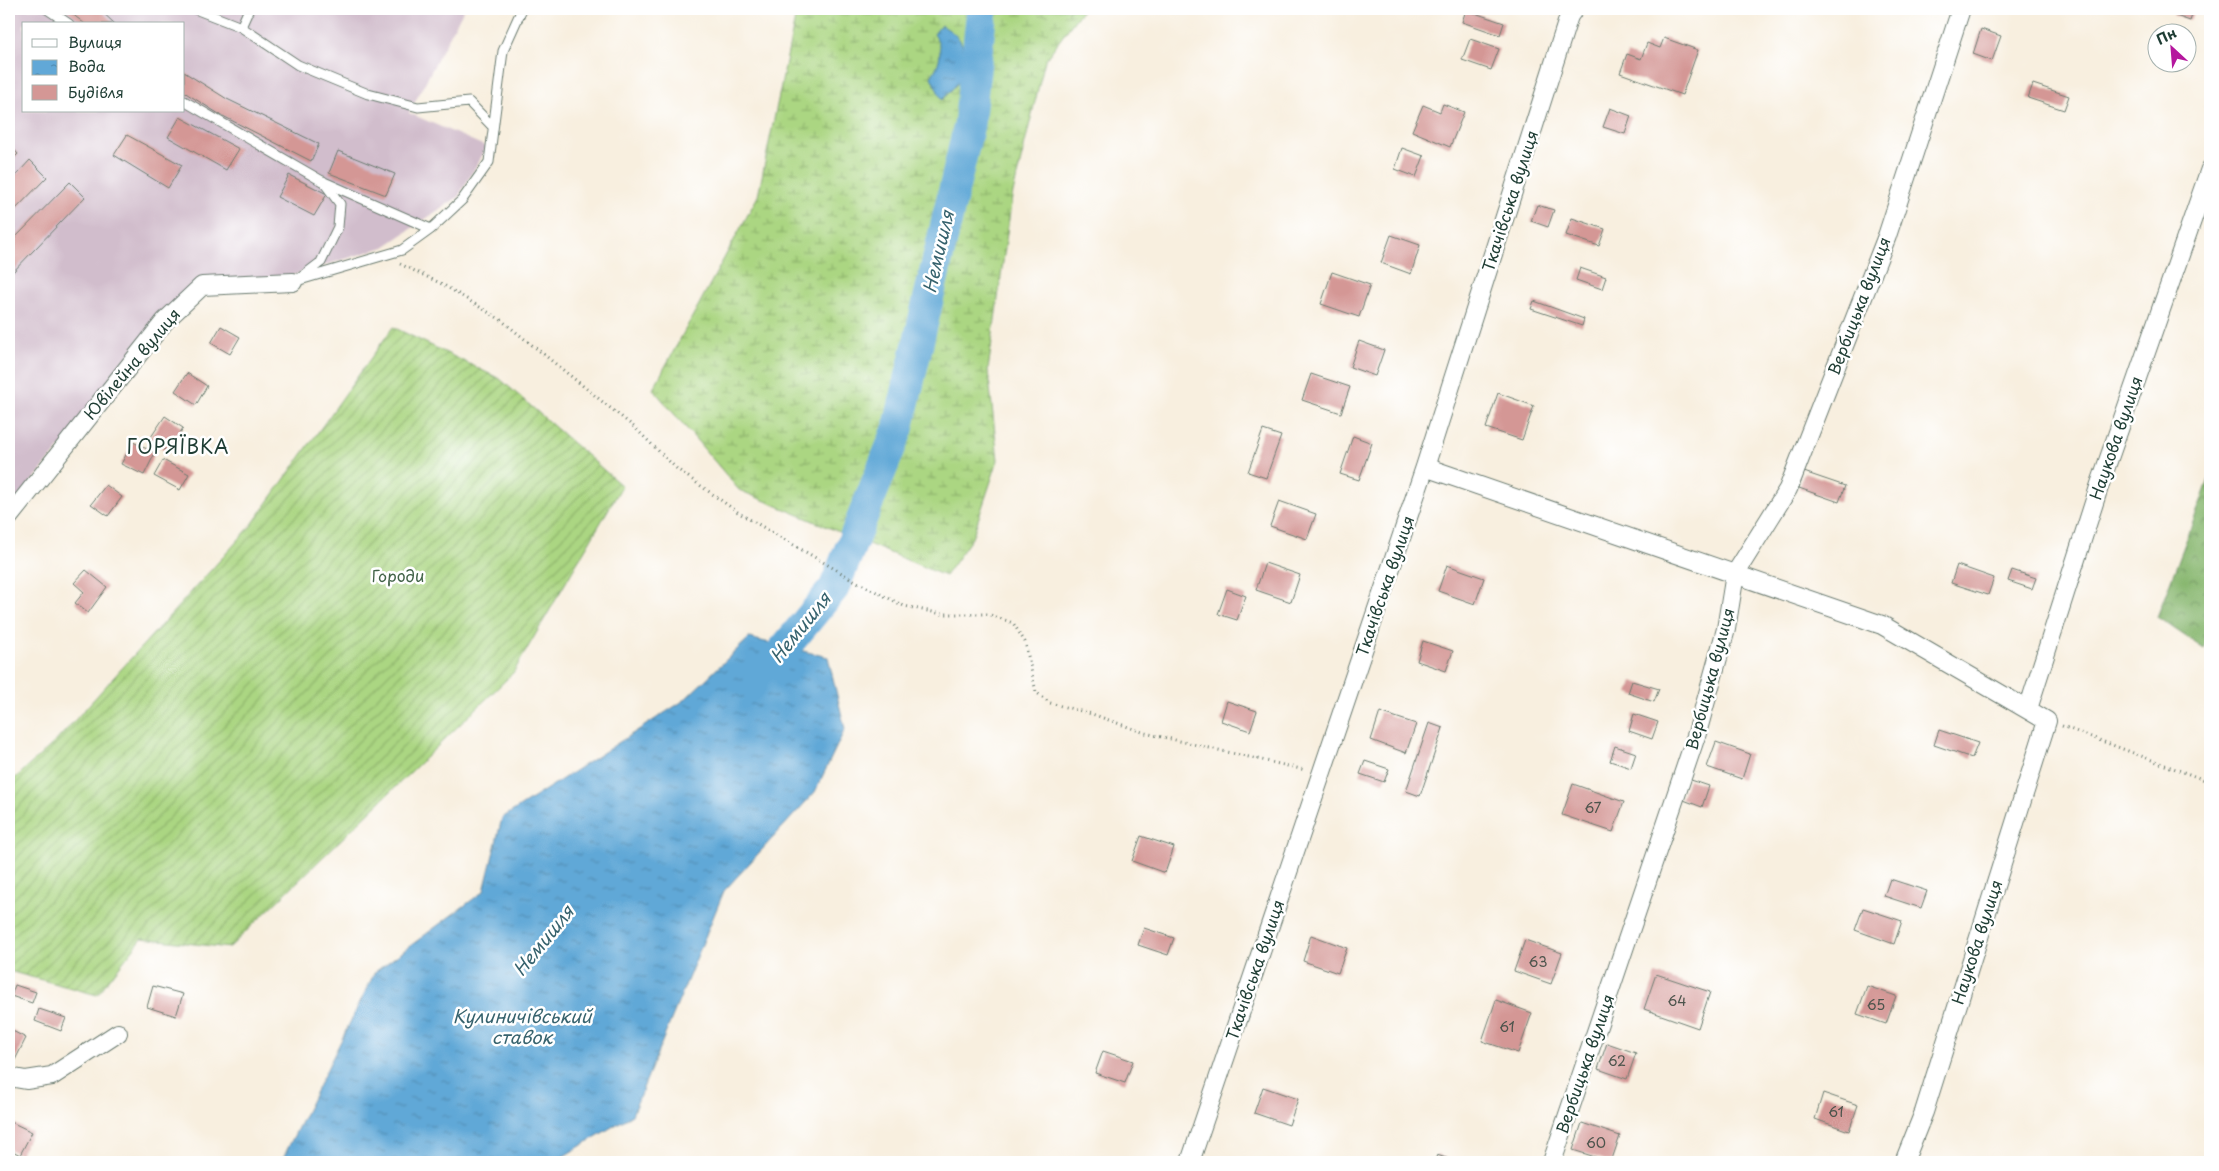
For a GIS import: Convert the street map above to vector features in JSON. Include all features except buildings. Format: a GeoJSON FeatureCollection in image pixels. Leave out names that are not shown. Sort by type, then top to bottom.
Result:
{"type":"FeatureCollection","features":[{"type":"Feature","properties":{"kind":"street","name":"Ткачівська вулиця"},"geometry":{"type":"LineString","coordinates":[[1190,1162],[1425,467],[1569,16],[1574,9]]}},
{"type":"Feature","properties":{"kind":"street","name":"Вербицька вулиця"},"geometry":{"type":"LineString","coordinates":[[1552,1162],[1697,733],[1726,629],[1735,574],[1788,489],[1887,236],[1961,9]]}},
{"type":"Feature","properties":{"kind":"street","name":"Наукова вулиця"},"geometry":{"type":"LineString","coordinates":[[2028,710],[2100,484],[2210,169]]}},
{"type":"Feature","properties":{"kind":"street","name":"Ювілейна вулиця"},"geometry":{"type":"LineString","coordinates":[[9,517],[165,321],[202,286],[293,282]]}},
{"type":"Feature","properties":{"kind":"street"},"geometry":{"type":"LineString","coordinates":[[1425,467],[1882,625],[2047,720]]}},
{"type":"Feature","properties":{"kind":"street","name":"Наукова вулиця"},"geometry":{"type":"LineString","coordinates":[[1904,1162],[1924,1112],[2047,720]]}},
{"type":"Feature","properties":{"kind":"street"},"geometry":{"type":"LineString","coordinates":[[9,1077],[26,1080],[52,1076],[118,1033]]}},
{"type":"Feature","properties":{"kind":"lane"},"geometry":{"type":"LineString","coordinates":[[47,9],[66,22]]}},
{"type":"Feature","properties":{"kind":"lane"},"geometry":{"type":"LineString","coordinates":[[198,9],[241,27],[298,65],[368,94],[418,107],[469,102],[493,127]]}},
{"type":"Feature","properties":{"kind":"lane"},"geometry":{"type":"LineString","coordinates":[[241,27],[249,9]]}},
{"type":"Feature","properties":{"kind":"lane"},"geometry":{"type":"LineString","coordinates":[[293,282],[402,250],[431,229],[462,200],[489,162],[503,51],[522,9]]}},
{"type":"Feature","properties":{"kind":"lane"},"geometry":{"type":"LineString","coordinates":[[185,102],[322,181],[431,229]]}},
{"type":"Feature","properties":{"kind":"lane"},"geometry":{"type":"LineString","coordinates":[[293,282],[321,262],[338,227],[340,204],[322,181]]}},
{"type":"Feature","properties":{"kind":"path"},"geometry":{"type":"LineString","coordinates":[[384,256],[442,284],[501,320],[634,426],[677,469],[739,513],[857,582],[904,606],[942,614],[988,614],[1013,623],[1025,642],[1036,692],[1050,703],[1092,714],[1145,733],[1303,769],[1320,776]]}},
{"type":"Feature","properties":{"kind":"path"},"geometry":{"type":"LineString","coordinates":[[2047,720],[2210,782]]}},
{"type":"Feature","properties":{"kind":"shaded area"},"geometry":{"type":"Polygon","coordinates":[[[9,9],[464,9],[409,113],[487,147],[458,197],[384,247],[290,276],[197,282],[9,509],[9,9]]]}},
{"type":"Feature","properties":{"kind":"green space"},"geometry":{"type":"Polygon","coordinates":[[[797,9],[1083,9],[1045,60],[1012,197],[988,370],[998,460],[972,538],[945,576],[739,490],[653,389],[758,196],[797,9]]]}},
{"type":"Feature","properties":{"kind":"green space","name":"Городи"},"geometry":{"type":"Polygon","coordinates":[[[393,327],[500,379],[622,486],[513,673],[229,948],[142,938],[97,995],[9,971],[9,784],[57,740],[251,526],[393,327]]]}},
{"type":"Feature","properties":{"kind":"green space"},"geometry":{"type":"Polygon","coordinates":[[[2210,477],[2210,633],[2204,649],[2157,617],[2210,477]]]}},
{"type":"Feature","properties":{"kind":"water"},"geometry":{"type":"Polygon","coordinates":[[[941,25],[955,35],[962,44],[967,73],[942,100],[931,77],[940,56],[939,45],[934,34],[941,25]]]}},
{"type":"Feature","properties":{"kind":"water","name":"Кулиничівський ставок"},"geometry":{"type":"Polygon","coordinates":[[[749,638],[828,657],[845,729],[815,792],[724,891],[632,1115],[554,1162],[281,1162],[375,972],[484,891],[502,818],[683,701],[749,638]]]}},
{"type":"Feature","properties":{"kind":"waterway","name":"Немишля"},"geometry":{"type":"LineString","coordinates":[[759,679],[834,588],[898,429],[969,125],[982,9]]}},
{"type":"Feature","properties":{"kind":"district","name":"ГОРЯЇВКА"},"geometry":{"type":"Point","coordinates":[178,447]}}]}
